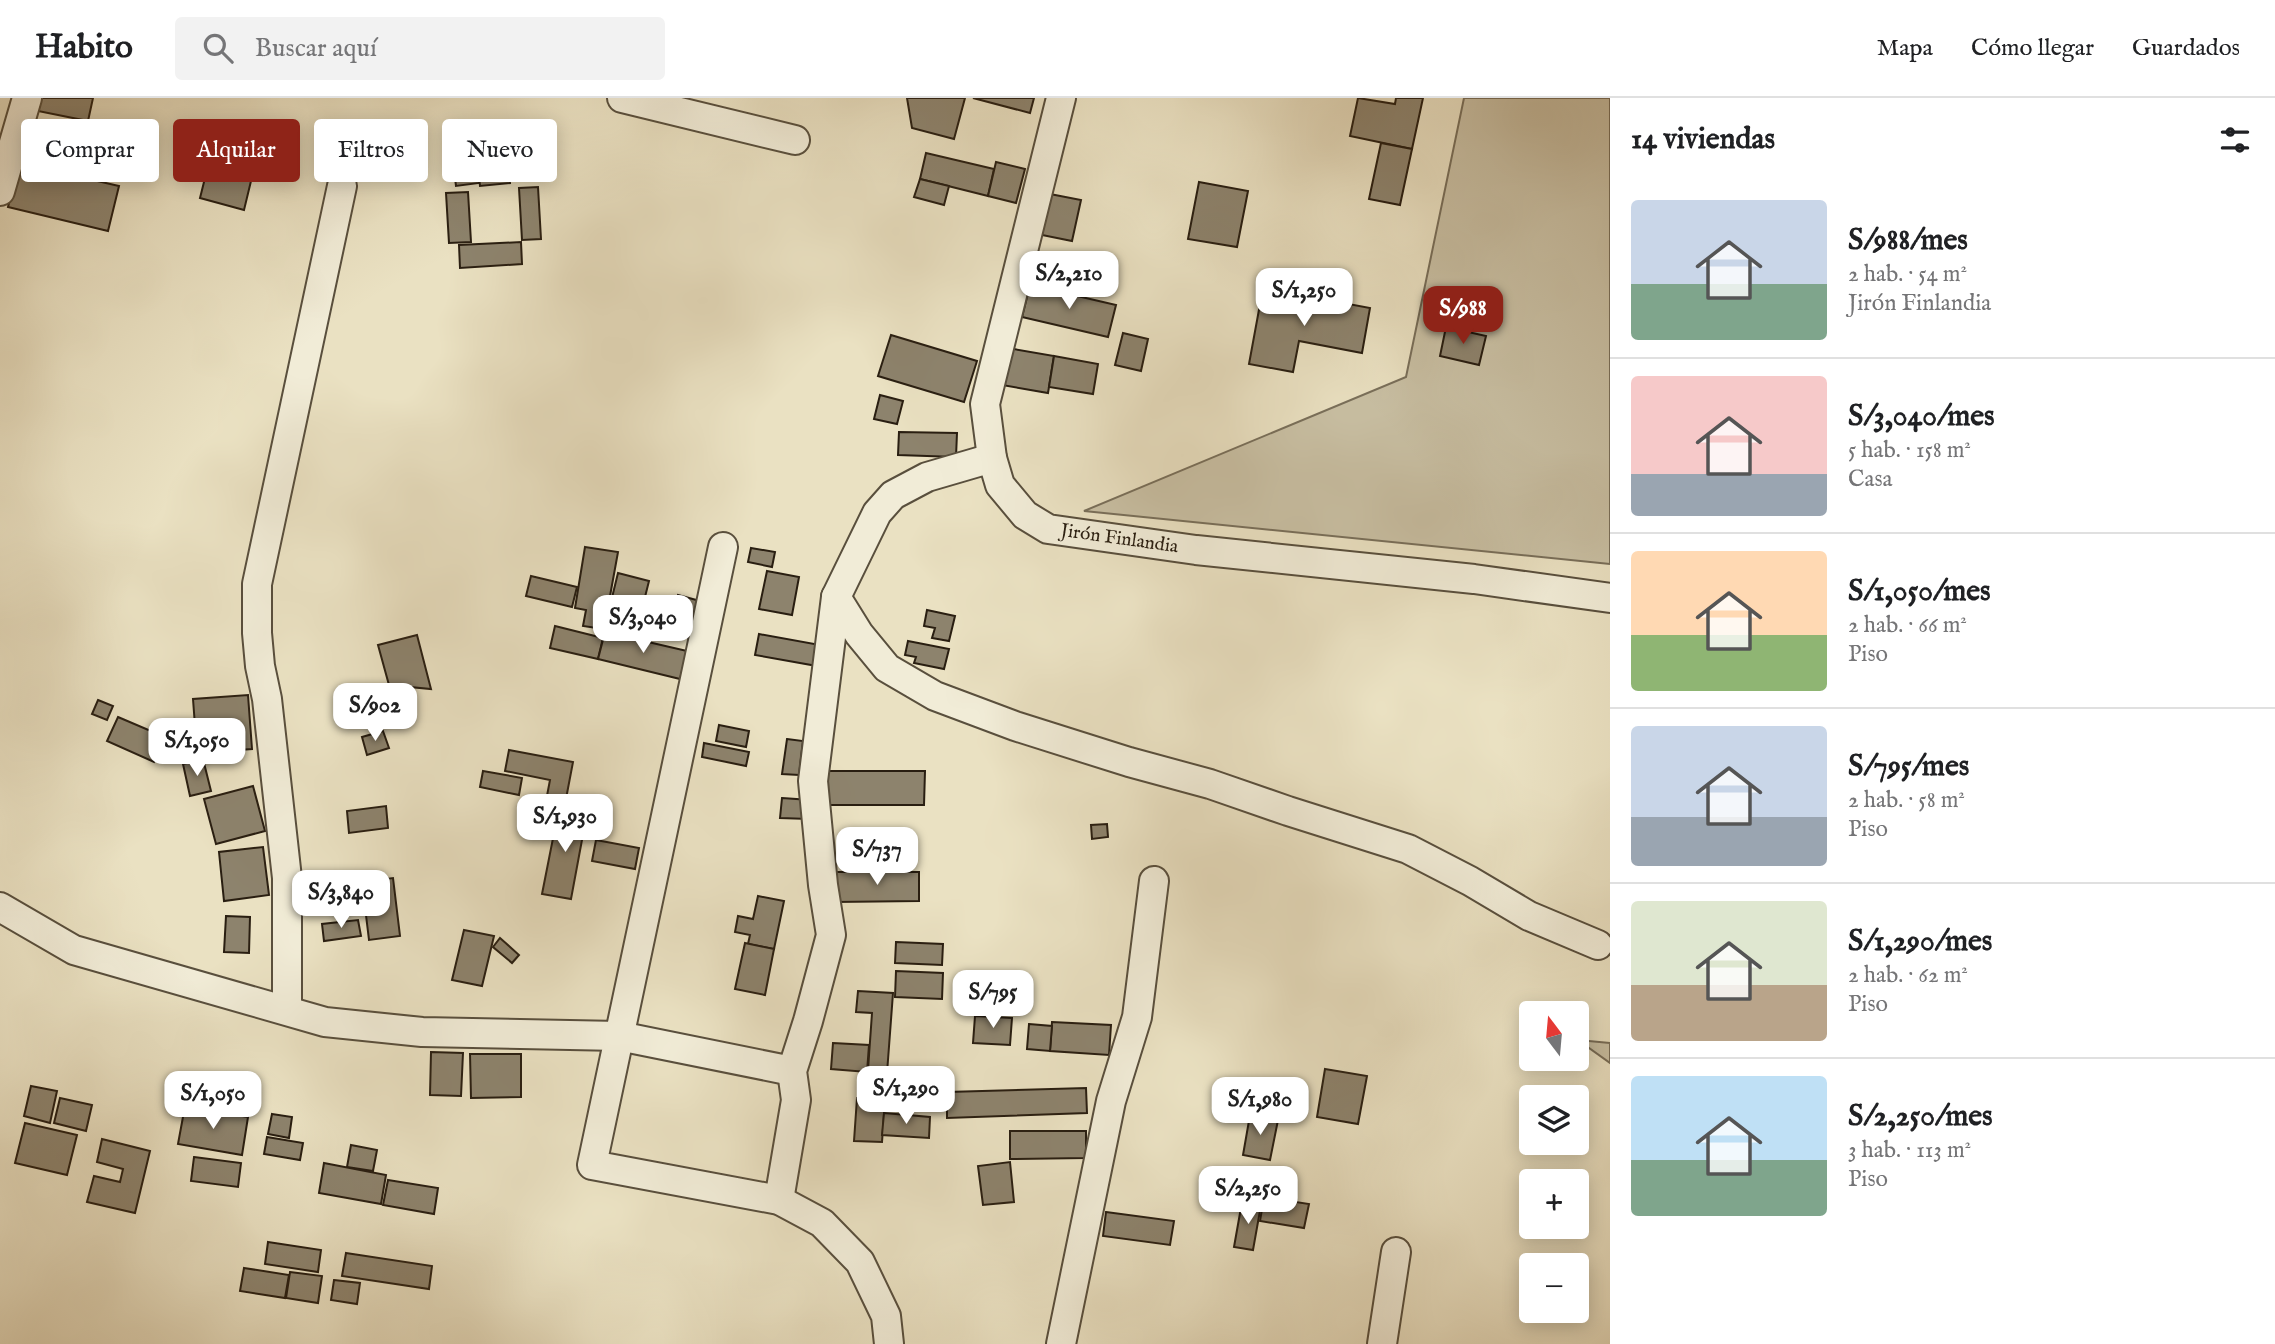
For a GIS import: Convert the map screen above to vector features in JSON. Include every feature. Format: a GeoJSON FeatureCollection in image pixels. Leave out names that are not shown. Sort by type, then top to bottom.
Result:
{"type":"FeatureCollection","features":[{"type":"Feature","properties":{"kind":"street"},"geometry":{"type":"LineString","coordinates":[[0,191],[27,98]]}},
{"type":"Feature","properties":{"kind":"street"},"geometry":{"type":"LineString","coordinates":[[622,98],[795,140]]}},
{"type":"Feature","properties":{"kind":"street","name":"Jirón Finlandia"},"geometry":{"type":"LineString","coordinates":[[1061,98],[985,404],[992,457],[1000,485],[1025,515],[1048,529],[1196,550],[1474,579],[1610,597]]}},
{"type":"Feature","properties":{"kind":"street"},"geometry":{"type":"LineString","coordinates":[[287,1010],[287,878],[267,699],[259,655],[257,584],[342,186]]}},
{"type":"Feature","properties":{"kind":"street"},"geometry":{"type":"LineString","coordinates":[[779,1200],[796,1101],[792,1071],[831,935],[823,885],[813,781],[836,597],[877,513],[893,495],[927,477],[992,457]]}},
{"type":"Feature","properties":{"kind":"street"},"geometry":{"type":"LineString","coordinates":[[723,547],[592,1165],[779,1200],[822,1223],[860,1262],[886,1316],[889,1344]]}},
{"type":"Feature","properties":{"kind":"street"},"geometry":{"type":"LineString","coordinates":[[836,597],[859,634],[887,668],[935,696],[1015,726],[1210,784],[1409,849],[1529,916],[1598,945]]}},
{"type":"Feature","properties":{"kind":"street"},"geometry":{"type":"LineString","coordinates":[[1061,1344],[1111,1101],[1137,1017],[1154,881]]}},
{"type":"Feature","properties":{"kind":"street"},"geometry":{"type":"LineString","coordinates":[[0,907],[74,950],[325,1022],[422,1032],[619,1036],[792,1071]]}},
{"type":"Feature","properties":{"kind":"street"},"geometry":{"type":"LineString","coordinates":[[1382,1344],[1396,1252]]}},
{"type":"Feature","properties":{"kind":"shaded area"},"geometry":{"type":"Polygon","coordinates":[[[1464,98],[1610,98],[1610,564],[1084,511],[1406,377],[1464,98]]]}},
{"type":"Feature","properties":{"kind":"shaded area"},"geometry":{"type":"Polygon","coordinates":[[[1589,1041],[1610,1043],[1610,1063],[1589,1048],[1589,1041]]]}},
{"type":"Feature","properties":{"kind":"building"},"geometry":{"type":"Polygon","coordinates":[[[41,98],[93,98],[88,119],[38,111],[41,98]]]}},
{"type":"Feature","properties":{"kind":"building"},"geometry":{"type":"Polygon","coordinates":[[[907,98],[965,98],[954,139],[912,128],[907,98]]]}},
{"type":"Feature","properties":{"kind":"building"},"geometry":{"type":"Polygon","coordinates":[[[973,98],[1034,98],[1030,113],[973,98]]]}},
{"type":"Feature","properties":{"kind":"building"},"geometry":{"type":"Polygon","coordinates":[[[1358,98],[1395,104],[1396,98],[1423,98],[1412,149],[1350,136],[1358,98]]]}},
{"type":"Feature","properties":{"kind":"building"},"geometry":{"type":"Polygon","coordinates":[[[1381,143],[1412,149],[1400,205],[1369,199],[1381,143]]]}},
{"type":"Feature","properties":{"kind":"building"},"geometry":{"type":"Polygon","coordinates":[[[926,153],[994,169],[988,196],[920,179],[926,153]]]}},
{"type":"Feature","properties":{"kind":"building"},"geometry":{"type":"Polygon","coordinates":[[[996,162],[1025,169],[1016,203],[988,196],[996,162]]]}},
{"type":"Feature","properties":{"kind":"building"},"geometry":{"type":"Polygon","coordinates":[[[19,163],[21,182],[102,182],[119,186],[108,231],[8,207],[19,163]]]}},
{"type":"Feature","properties":{"kind":"building"},"geometry":{"type":"Polygon","coordinates":[[[920,179],[949,186],[944,205],[914,197],[920,179]]]}},
{"type":"Feature","properties":{"kind":"building"},"geometry":{"type":"Polygon","coordinates":[[[204,182],[251,182],[244,210],[200,198],[204,182]]]}},
{"type":"Feature","properties":{"kind":"building"},"geometry":{"type":"Polygon","coordinates":[[[455,182],[479,182],[479,183],[456,186],[455,182]]]}},
{"type":"Feature","properties":{"kind":"building"},"geometry":{"type":"Polygon","coordinates":[[[480,182],[510,182],[510,183],[480,186],[480,182]]]}},
{"type":"Feature","properties":{"kind":"building"},"geometry":{"type":"Polygon","coordinates":[[[1199,182],[1248,191],[1237,247],[1188,239],[1199,182]]]}},
{"type":"Feature","properties":{"kind":"building"},"geometry":{"type":"Polygon","coordinates":[[[538,187],[541,239],[522,240],[519,188],[538,187]]]}},
{"type":"Feature","properties":{"kind":"building"},"geometry":{"type":"Polygon","coordinates":[[[468,192],[471,242],[449,243],[446,193],[468,192]]]}},
{"type":"Feature","properties":{"kind":"building"},"geometry":{"type":"Polygon","coordinates":[[[1050,194],[1081,200],[1072,241],[1042,235],[1050,194]]]}},
{"type":"Feature","properties":{"kind":"building"},"geometry":{"type":"Polygon","coordinates":[[[521,242],[522,264],[460,268],[459,245],[521,242]]]}},
{"type":"Feature","properties":{"kind":"building"},"geometry":{"type":"Polygon","coordinates":[[[1030,285],[1116,305],[1108,337],[1022,317],[1030,285]]]}},
{"type":"Feature","properties":{"kind":"building"},"geometry":{"type":"Polygon","coordinates":[[[1263,288],[1370,308],[1362,353],[1299,341],[1293,372],[1249,364],[1263,288]]]}},
{"type":"Feature","properties":{"kind":"building"},"geometry":{"type":"Polygon","coordinates":[[[1446,327],[1486,336],[1479,365],[1440,356],[1446,327]]]}},
{"type":"Feature","properties":{"kind":"building"},"geometry":{"type":"Polygon","coordinates":[[[1123,333],[1148,339],[1141,371],[1115,365],[1123,333]]]}},
{"type":"Feature","properties":{"kind":"building"},"geometry":{"type":"Polygon","coordinates":[[[891,335],[977,361],[964,402],[878,376],[891,335]]]}},
{"type":"Feature","properties":{"kind":"building"},"geometry":{"type":"Polygon","coordinates":[[[1008,348],[1054,356],[1048,393],[1002,385],[1008,348]]]}},
{"type":"Feature","properties":{"kind":"building"},"geometry":{"type":"Polygon","coordinates":[[[1054,356],[1098,364],[1093,394],[1049,387],[1054,356]]]}},
{"type":"Feature","properties":{"kind":"building"},"geometry":{"type":"Polygon","coordinates":[[[880,395],[903,401],[897,424],[874,419],[880,395]]]}},
{"type":"Feature","properties":{"kind":"building"},"geometry":{"type":"Polygon","coordinates":[[[899,432],[957,433],[956,457],[898,455],[899,432]]]}},
{"type":"Feature","properties":{"kind":"building"},"geometry":{"type":"Polygon","coordinates":[[[585,547],[618,552],[604,629],[583,626],[586,610],[575,608],[585,547]]]}},
{"type":"Feature","properties":{"kind":"building"},"geometry":{"type":"Polygon","coordinates":[[[751,548],[775,552],[772,567],[748,562],[751,548]]]}},
{"type":"Feature","properties":{"kind":"building"},"geometry":{"type":"Polygon","coordinates":[[[767,571],[799,577],[792,615],[759,609],[767,571]]]}},
{"type":"Feature","properties":{"kind":"building"},"geometry":{"type":"Polygon","coordinates":[[[618,573],[649,581],[638,625],[607,618],[618,573]]]}},
{"type":"Feature","properties":{"kind":"building"},"geometry":{"type":"Polygon","coordinates":[[[531,576],[577,587],[572,607],[526,596],[531,576]]]}},
{"type":"Feature","properties":{"kind":"building"},"geometry":{"type":"Polygon","coordinates":[[[678,595],[700,601],[690,638],[669,632],[678,595]]]}},
{"type":"Feature","properties":{"kind":"building"},"geometry":{"type":"Polygon","coordinates":[[[927,610],[955,616],[949,641],[932,638],[935,628],[924,626],[927,610]]]}},
{"type":"Feature","properties":{"kind":"building"},"geometry":{"type":"Polygon","coordinates":[[[555,626],[603,638],[598,659],[550,648],[555,626]]]}},
{"type":"Feature","properties":{"kind":"building"},"geometry":{"type":"Polygon","coordinates":[[[605,632],[687,651],[680,679],[598,659],[605,632]]]}},
{"type":"Feature","properties":{"kind":"building"},"geometry":{"type":"Polygon","coordinates":[[[759,634],[820,645],[817,666],[755,655],[759,634]]]}},
{"type":"Feature","properties":{"kind":"building"},"geometry":{"type":"Polygon","coordinates":[[[417,635],[431,689],[389,685],[378,645],[417,635]]]}},
{"type":"Feature","properties":{"kind":"building"},"geometry":{"type":"Polygon","coordinates":[[[908,641],[949,649],[944,669],[914,663],[916,657],[905,655],[908,641]]]}},
{"type":"Feature","properties":{"kind":"building"},"geometry":{"type":"Polygon","coordinates":[[[248,695],[252,749],[197,753],[193,699],[248,695]]]}},
{"type":"Feature","properties":{"kind":"building"},"geometry":{"type":"Polygon","coordinates":[[[98,700],[113,706],[107,720],[92,714],[98,700]]]}},
{"type":"Feature","properties":{"kind":"building"},"geometry":{"type":"Polygon","coordinates":[[[118,717],[165,737],[154,762],[107,741],[118,717]]]}},
{"type":"Feature","properties":{"kind":"building"},"geometry":{"type":"Polygon","coordinates":[[[719,725],[749,731],[746,747],[716,741],[719,725]]]}},
{"type":"Feature","properties":{"kind":"building"},"geometry":{"type":"Polygon","coordinates":[[[383,731],[389,748],[367,755],[362,737],[383,731]]]}},
{"type":"Feature","properties":{"kind":"building"},"geometry":{"type":"Polygon","coordinates":[[[787,739],[803,741],[799,775],[782,774],[787,739]]]}},
{"type":"Feature","properties":{"kind":"building"},"geometry":{"type":"Polygon","coordinates":[[[704,743],[749,752],[746,766],[702,757],[704,743]]]}},
{"type":"Feature","properties":{"kind":"building"},"geometry":{"type":"Polygon","coordinates":[[[509,750],[573,762],[565,804],[546,801],[550,780],[505,771],[509,750]]]}},
{"type":"Feature","properties":{"kind":"building"},"geometry":{"type":"Polygon","coordinates":[[[203,759],[211,791],[190,796],[183,764],[203,759]]]}},
{"type":"Feature","properties":{"kind":"building"},"geometry":{"type":"Polygon","coordinates":[[[483,771],[522,778],[519,795],[480,787],[483,771]]]}},
{"type":"Feature","properties":{"kind":"building"},"geometry":{"type":"Polygon","coordinates":[[[824,771],[925,771],[924,805],[824,805],[824,771]]]}},
{"type":"Feature","properties":{"kind":"building"},"geometry":{"type":"Polygon","coordinates":[[[253,786],[265,831],[216,844],[204,799],[253,786]]]}},
{"type":"Feature","properties":{"kind":"building"},"geometry":{"type":"Polygon","coordinates":[[[782,798],[810,800],[809,819],[780,818],[782,798]]]}},
{"type":"Feature","properties":{"kind":"building"},"geometry":{"type":"Polygon","coordinates":[[[386,806],[388,828],[349,833],[347,811],[386,806]]]}},
{"type":"Feature","properties":{"kind":"building"},"geometry":{"type":"Polygon","coordinates":[[[559,808],[587,813],[571,899],[542,894],[559,808]]]}},
{"type":"Feature","properties":{"kind":"building"},"geometry":{"type":"Polygon","coordinates":[[[1107,824],[1108,837],[1092,839],[1091,825],[1107,824]]]}},
{"type":"Feature","properties":{"kind":"building"},"geometry":{"type":"Polygon","coordinates":[[[596,840],[639,848],[635,869],[592,861],[596,840]]]}},
{"type":"Feature","properties":{"kind":"building"},"geometry":{"type":"Polygon","coordinates":[[[263,847],[269,895],[224,901],[219,852],[263,847]]]}},
{"type":"Feature","properties":{"kind":"building"},"geometry":{"type":"Polygon","coordinates":[[[835,872],[919,872],[919,901],[835,902],[835,872]]]}},
{"type":"Feature","properties":{"kind":"building"},"geometry":{"type":"Polygon","coordinates":[[[393,878],[400,936],[369,940],[362,882],[393,878]]]}},
{"type":"Feature","properties":{"kind":"building"},"geometry":{"type":"Polygon","coordinates":[[[356,889],[358,910],[314,915],[311,895],[356,889]]]}},
{"type":"Feature","properties":{"kind":"building"},"geometry":{"type":"Polygon","coordinates":[[[758,896],[784,901],[774,949],[748,944],[750,935],[735,932],[738,916],[753,919],[758,896]]]}},
{"type":"Feature","properties":{"kind":"building"},"geometry":{"type":"Polygon","coordinates":[[[226,916],[250,917],[249,953],[224,952],[226,916]]]}},
{"type":"Feature","properties":{"kind":"building"},"geometry":{"type":"Polygon","coordinates":[[[358,920],[361,936],[324,941],[322,924],[358,920]]]}},
{"type":"Feature","properties":{"kind":"building"},"geometry":{"type":"Polygon","coordinates":[[[464,930],[494,936],[482,986],[452,980],[464,930]]]}},
{"type":"Feature","properties":{"kind":"building"},"geometry":{"type":"Polygon","coordinates":[[[500,938],[519,955],[512,963],[493,947],[500,938]]]}},
{"type":"Feature","properties":{"kind":"building"},"geometry":{"type":"Polygon","coordinates":[[[896,942],[943,944],[942,965],[895,963],[896,942]]]}},
{"type":"Feature","properties":{"kind":"building"},"geometry":{"type":"Polygon","coordinates":[[[745,943],[774,949],[765,995],[735,989],[745,943]]]}},
{"type":"Feature","properties":{"kind":"building"},"geometry":{"type":"Polygon","coordinates":[[[896,971],[943,973],[942,999],[895,997],[896,971]]]}},
{"type":"Feature","properties":{"kind":"building"},"geometry":{"type":"Polygon","coordinates":[[[858,991],[893,993],[885,1100],[866,1098],[872,1013],[856,1012],[858,991]]]}},
{"type":"Feature","properties":{"kind":"building"},"geometry":{"type":"Polygon","coordinates":[[[975,1016],[1012,1018],[1010,1045],[973,1043],[975,1016]]]}},
{"type":"Feature","properties":{"kind":"building"},"geometry":{"type":"Polygon","coordinates":[[[1052,1022],[1111,1025],[1109,1055],[1050,1051],[1052,1022]]]}},
{"type":"Feature","properties":{"kind":"building"},"geometry":{"type":"Polygon","coordinates":[[[1029,1024],[1052,1026],[1050,1051],[1027,1049],[1029,1024]]]}},
{"type":"Feature","properties":{"kind":"building"},"geometry":{"type":"Polygon","coordinates":[[[833,1043],[869,1045],[867,1072],[831,1069],[833,1043]]]}},
{"type":"Feature","properties":{"kind":"building"},"geometry":{"type":"Polygon","coordinates":[[[431,1052],[463,1053],[461,1096],[430,1095],[431,1052]]]}},
{"type":"Feature","properties":{"kind":"building"},"geometry":{"type":"Polygon","coordinates":[[[470,1054],[521,1054],[521,1097],[471,1098],[470,1054]]]}},
{"type":"Feature","properties":{"kind":"building"},"geometry":{"type":"Polygon","coordinates":[[[1325,1069],[1367,1076],[1358,1124],[1317,1117],[1325,1069]]]}},
{"type":"Feature","properties":{"kind":"building"},"geometry":{"type":"Polygon","coordinates":[[[31,1086],[57,1091],[50,1123],[24,1116],[31,1086]]]}},
{"type":"Feature","properties":{"kind":"building"},"geometry":{"type":"Polygon","coordinates":[[[1086,1088],[1087,1113],[947,1118],[947,1092],[1086,1088]]]}},
{"type":"Feature","properties":{"kind":"building"},"geometry":{"type":"Polygon","coordinates":[[[60,1098],[92,1105],[86,1131],[54,1123],[60,1098]]]}},
{"type":"Feature","properties":{"kind":"building"},"geometry":{"type":"Polygon","coordinates":[[[857,1098],[885,1100],[882,1142],[854,1141],[857,1098]]]}},
{"type":"Feature","properties":{"kind":"building"},"geometry":{"type":"Polygon","coordinates":[[[185,1106],[248,1117],[242,1155],[178,1144],[185,1106]]]}},
{"type":"Feature","properties":{"kind":"building"},"geometry":{"type":"Polygon","coordinates":[[[884,1113],[930,1117],[929,1138],[882,1135],[884,1113]]]}},
{"type":"Feature","properties":{"kind":"building"},"geometry":{"type":"Polygon","coordinates":[[[272,1114],[292,1117],[289,1138],[268,1134],[272,1114]]]}},
{"type":"Feature","properties":{"kind":"building"},"geometry":{"type":"Polygon","coordinates":[[[1250,1115],[1278,1120],[1270,1160],[1243,1155],[1250,1115]]]}},
{"type":"Feature","properties":{"kind":"building"},"geometry":{"type":"Polygon","coordinates":[[[25,1123],[77,1135],[67,1175],[15,1163],[25,1123]]]}},
{"type":"Feature","properties":{"kind":"building"},"geometry":{"type":"Polygon","coordinates":[[[1010,1131],[1086,1131],[1086,1158],[1010,1159],[1010,1131]]]}},
{"type":"Feature","properties":{"kind":"building"},"geometry":{"type":"Polygon","coordinates":[[[267,1137],[303,1143],[300,1160],[264,1154],[267,1137]]]}},
{"type":"Feature","properties":{"kind":"building"},"geometry":{"type":"Polygon","coordinates":[[[102,1139],[150,1151],[135,1213],[87,1202],[94,1176],[120,1182],[123,1169],[97,1162],[102,1139]]]}},
{"type":"Feature","properties":{"kind":"building"},"geometry":{"type":"Polygon","coordinates":[[[351,1145],[377,1150],[373,1171],[347,1167],[351,1145]]]}},
{"type":"Feature","properties":{"kind":"building"},"geometry":{"type":"Polygon","coordinates":[[[194,1157],[241,1163],[238,1187],[191,1181],[194,1157]]]}},
{"type":"Feature","properties":{"kind":"building"},"geometry":{"type":"Polygon","coordinates":[[[1010,1162],[1014,1202],[983,1205],[978,1166],[1010,1162]]]}},
{"type":"Feature","properties":{"kind":"building"},"geometry":{"type":"Polygon","coordinates":[[[324,1163],[386,1175],[381,1204],[319,1193],[324,1163]]]}},
{"type":"Feature","properties":{"kind":"building"},"geometry":{"type":"Polygon","coordinates":[[[388,1180],[438,1188],[434,1214],[383,1205],[388,1180]]]}},
{"type":"Feature","properties":{"kind":"building"},"geometry":{"type":"Polygon","coordinates":[[[1264,1197],[1309,1204],[1304,1228],[1260,1221],[1264,1197]]]}},
{"type":"Feature","properties":{"kind":"building"},"geometry":{"type":"Polygon","coordinates":[[[1242,1202],[1261,1205],[1253,1250],[1234,1247],[1242,1202]]]}},
{"type":"Feature","properties":{"kind":"building"},"geometry":{"type":"Polygon","coordinates":[[[1106,1212],[1174,1221],[1170,1245],[1103,1236],[1106,1212]]]}},
{"type":"Feature","properties":{"kind":"building"},"geometry":{"type":"Polygon","coordinates":[[[268,1242],[321,1250],[318,1272],[265,1264],[268,1242]]]}},
{"type":"Feature","properties":{"kind":"building"},"geometry":{"type":"Polygon","coordinates":[[[346,1253],[432,1266],[429,1289],[342,1276],[346,1253]]]}},
{"type":"Feature","properties":{"kind":"building"},"geometry":{"type":"Polygon","coordinates":[[[244,1268],[289,1275],[285,1298],[240,1291],[244,1268]]]}},
{"type":"Feature","properties":{"kind":"building"},"geometry":{"type":"Polygon","coordinates":[[[290,1272],[322,1276],[318,1303],[286,1298],[290,1272]]]}},
{"type":"Feature","properties":{"kind":"building"},"geometry":{"type":"Polygon","coordinates":[[[334,1280],[360,1283],[357,1304],[331,1300],[334,1280]]]}}]}
